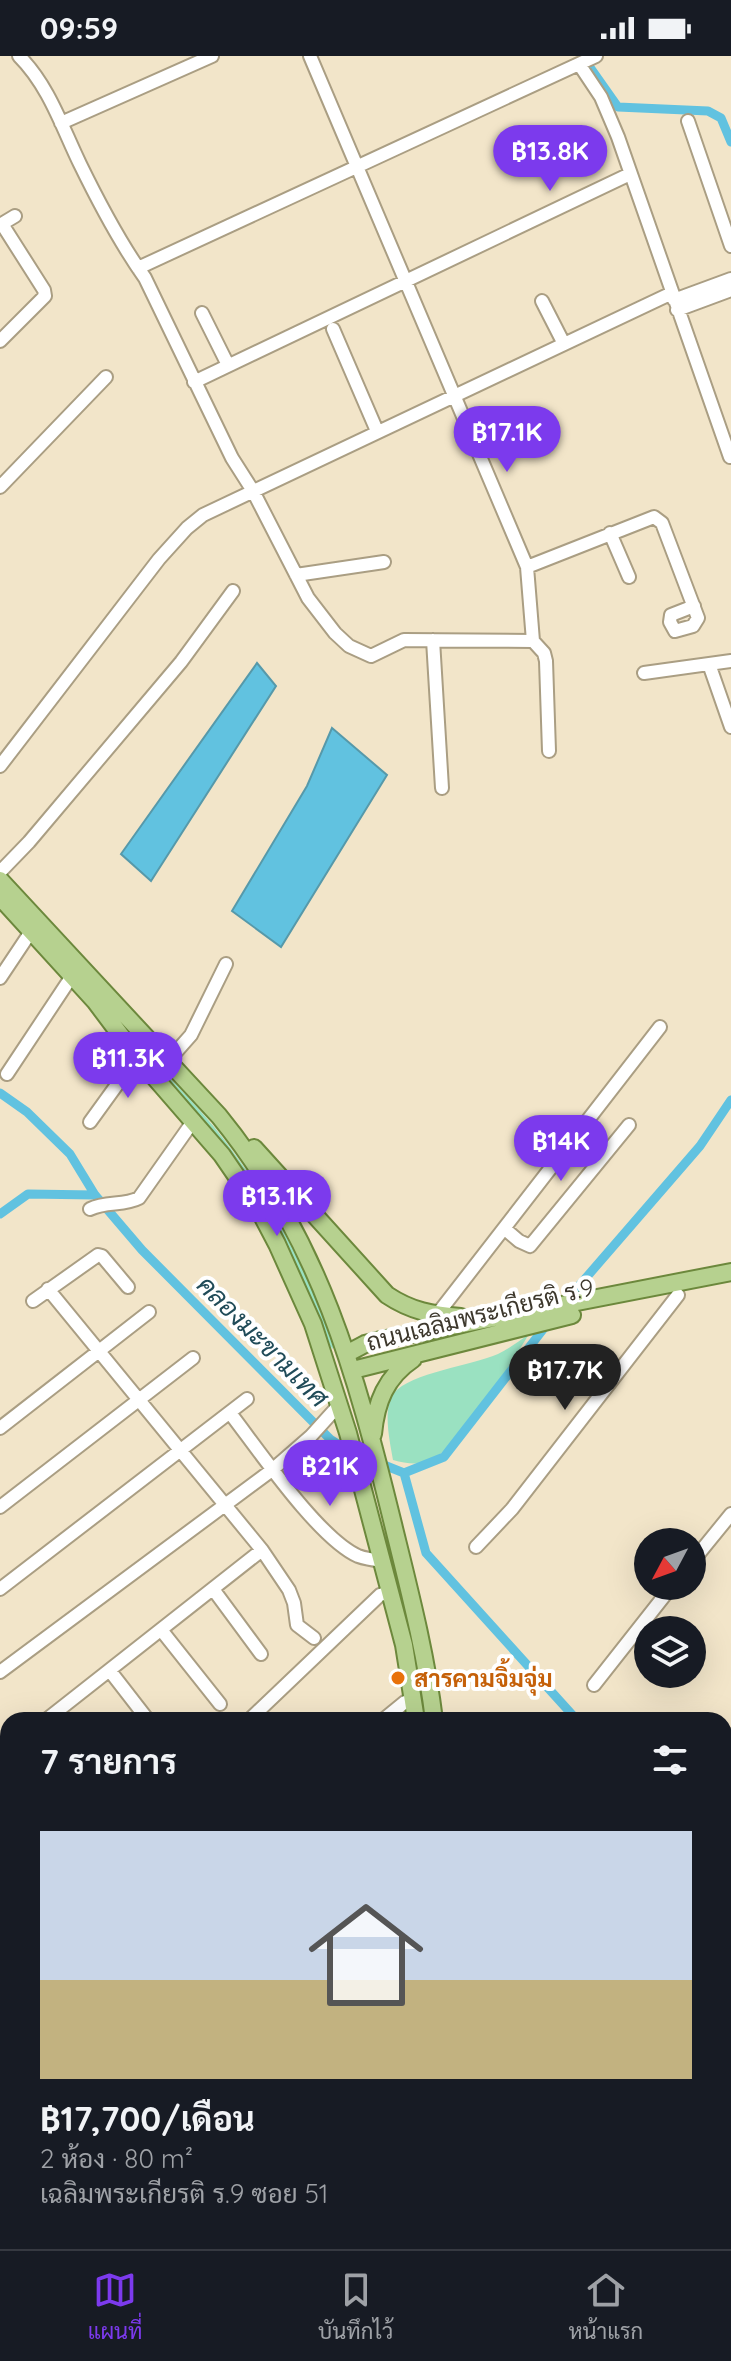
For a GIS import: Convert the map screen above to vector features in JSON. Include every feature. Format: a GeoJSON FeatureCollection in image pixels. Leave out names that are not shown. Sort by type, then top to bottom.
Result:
{"type":"FeatureCollection","features":[{"type":"Feature","properties":{"kind":"main road","name":"ถนนเฉลิมพระเกียรติ ร.9"},"geometry":{"type":"LineString","coordinates":[[0,880],[219,1116],[243,1146],[293,1225],[319,1277],[348,1363]]}},
{"type":"Feature","properties":{"kind":"main road"},"geometry":{"type":"LineString","coordinates":[[0,897],[32,930],[137,1057],[194,1120],[257,1206],[289,1269],[322,1349],[383,1561],[404,1645],[415,1712]]}},
{"type":"Feature","properties":{"kind":"main road"},"geometry":{"type":"LineString","coordinates":[[219,1116],[245,1138],[299,1195],[387,1295],[406,1308],[436,1316],[487,1319]]}},
{"type":"Feature","properties":{"kind":"main road","name":"ถนนเฉลิมพระเกียรติ ร.9"},"geometry":{"type":"LineString","coordinates":[[348,1363],[421,1354],[538,1316],[731,1272]]}},
{"type":"Feature","properties":{"kind":"main road","name":"ถนนเฉลิมพระเกียรติ ร.9"},"geometry":{"type":"LineString","coordinates":[[587,1306],[678,1295],[731,1283]]}},
{"type":"Feature","properties":{"kind":"main road","name":"ถนนเฉลิมพระเกียรติ ร.9"},"geometry":{"type":"LineString","coordinates":[[348,1363],[365,1344],[487,1319],[538,1316]]}},
{"type":"Feature","properties":{"kind":"main road"},"geometry":{"type":"LineString","coordinates":[[322,1349],[348,1363],[374,1446],[411,1598],[433,1712]]}},
{"type":"Feature","properties":{"kind":"main road"},"geometry":{"type":"LineString","coordinates":[[374,1446],[380,1396],[400,1369],[421,1354]]}},
{"type":"Feature","properties":{"kind":"main road"},"geometry":{"type":"LineString","coordinates":[[339,1405],[348,1363]]}},
{"type":"Feature","properties":{"kind":"street"},"geometry":{"type":"LineString","coordinates":[[19,56],[45,88],[92,186],[145,278],[232,458],[253,491],[308,598],[335,633],[360,653],[371,656],[404,640],[533,641]]}},
{"type":"Feature","properties":{"kind":"street"},"geometry":{"type":"LineString","coordinates":[[61,123],[212,56]]}},
{"type":"Feature","properties":{"kind":"street"},"geometry":{"type":"LineString","coordinates":[[310,56],[527,567],[533,641],[544,653],[546,661],[549,751]]}},
{"type":"Feature","properties":{"kind":"street"},"geometry":{"type":"LineString","coordinates":[[138,268],[596,56]]}},
{"type":"Feature","properties":{"kind":"street"},"geometry":{"type":"LineString","coordinates":[[581,63],[609,116],[730,457]]}},
{"type":"Feature","properties":{"kind":"street"},"geometry":{"type":"LineString","coordinates":[[688,121],[731,246]]}},
{"type":"Feature","properties":{"kind":"street"},"geometry":{"type":"LineString","coordinates":[[194,382],[630,174]]}},
{"type":"Feature","properties":{"kind":"street"},"geometry":{"type":"LineString","coordinates":[[0,341],[45,296],[1,225],[15,216]]}},
{"type":"Feature","properties":{"kind":"street"},"geometry":{"type":"LineString","coordinates":[[0,766],[175,540],[203,515],[564,344],[731,279]]}},
{"type":"Feature","properties":{"kind":"street"},"geometry":{"type":"LineString","coordinates":[[675,301],[731,290]]}},
{"type":"Feature","properties":{"kind":"street"},"geometry":{"type":"LineString","coordinates":[[542,301],[564,344]]}},
{"type":"Feature","properties":{"kind":"street"},"geometry":{"type":"LineString","coordinates":[[202,313],[228,365]]}},
{"type":"Feature","properties":{"kind":"street"},"geometry":{"type":"LineString","coordinates":[[333,329],[377,431]]}},
{"type":"Feature","properties":{"kind":"street"},"geometry":{"type":"LineString","coordinates":[[0,487],[106,377]]}},
{"type":"Feature","properties":{"kind":"street"},"geometry":{"type":"LineString","coordinates":[[527,567],[650,517],[658,519],[694,606]]}},
{"type":"Feature","properties":{"kind":"street"},"geometry":{"type":"LineString","coordinates":[[610,533],[629,577]]}},
{"type":"Feature","properties":{"kind":"street"},"geometry":{"type":"LineString","coordinates":[[296,575],[384,562]]}},
{"type":"Feature","properties":{"kind":"street"},"geometry":{"type":"LineString","coordinates":[[0,872],[181,662],[233,591]]}},
{"type":"Feature","properties":{"kind":"street"},"geometry":{"type":"LineString","coordinates":[[433,640],[442,788]]}},
{"type":"Feature","properties":{"kind":"street"},"geometry":{"type":"LineString","coordinates":[[644,673],[731,661]]}},
{"type":"Feature","properties":{"kind":"street"},"geometry":{"type":"LineString","coordinates":[[709,664],[731,727]]}},
{"type":"Feature","properties":{"kind":"street"},"geometry":{"type":"LineString","coordinates":[[0,978],[32,930]]}},
{"type":"Feature","properties":{"kind":"street"},"geometry":{"type":"LineString","coordinates":[[168,1061],[191,1035],[226,964]]}},
{"type":"Feature","properties":{"kind":"street"},"geometry":{"type":"LineString","coordinates":[[7,1074],[72,976]]}},
{"type":"Feature","properties":{"kind":"street"},"geometry":{"type":"LineString","coordinates":[[436,1316],[660,1027]]}},
{"type":"Feature","properties":{"kind":"street"},"geometry":{"type":"LineString","coordinates":[[90,1122],[137,1057]]}},
{"type":"Feature","properties":{"kind":"street"},"geometry":{"type":"LineString","coordinates":[[90,1209],[101,1204],[139,1198],[194,1120]]}},
{"type":"Feature","properties":{"kind":"street"},"geometry":{"type":"LineString","coordinates":[[505,1229],[530,1246],[629,1125]]}},
{"type":"Feature","properties":{"kind":"street"},"geometry":{"type":"LineString","coordinates":[[33,1301],[98,1255],[128,1287]]}},
{"type":"Feature","properties":{"kind":"street"},"geometry":{"type":"LineString","coordinates":[[48,1289],[262,1550],[289,1590],[297,1625],[314,1638]]}},
{"type":"Feature","properties":{"kind":"street"},"geometry":{"type":"LineString","coordinates":[[476,1547],[512,1509],[678,1295]]}},
{"type":"Feature","properties":{"kind":"street"},"geometry":{"type":"LineString","coordinates":[[0,1428],[149,1312]]}},
{"type":"Feature","properties":{"kind":"street"},"geometry":{"type":"LineString","coordinates":[[0,1507],[193,1358]]}},
{"type":"Feature","properties":{"kind":"street"},"geometry":{"type":"LineString","coordinates":[[0,1589],[247,1399]]}},
{"type":"Feature","properties":{"kind":"street"},"geometry":{"type":"LineString","coordinates":[[0,1672],[272,1470],[325,1423],[339,1405]]}},
{"type":"Feature","properties":{"kind":"street"},"geometry":{"type":"LineString","coordinates":[[230,1413],[272,1470],[325,1530],[357,1555],[383,1561]]}},
{"type":"Feature","properties":{"kind":"street"},"geometry":{"type":"LineString","coordinates":[[706,1545],[731,1514]]}},
{"type":"Feature","properties":{"kind":"street"},"geometry":{"type":"LineString","coordinates":[[62,1712],[262,1550]]}},
{"type":"Feature","properties":{"kind":"street"},"geometry":{"type":"LineString","coordinates":[[213,1589],[261,1654]]}},
{"type":"Feature","properties":{"kind":"street"},"geometry":{"type":"LineString","coordinates":[[257,1712],[380,1595],[390,1592]]}},
{"type":"Feature","properties":{"kind":"street"},"geometry":{"type":"LineString","coordinates":[[594,1685],[661,1600]]}},
{"type":"Feature","properties":{"kind":"street"},"geometry":{"type":"LineString","coordinates":[[162,1631],[220,1704]]}},
{"type":"Feature","properties":{"kind":"street"},"geometry":{"type":"LineString","coordinates":[[110,1671],[142,1712]]}},
{"type":"Feature","properties":{"kind":"street"},"geometry":{"type":"LineString","coordinates":[[393,1712],[405,1702],[414,1700]]}},
{"type":"Feature","properties":{"kind":"green space"},"geometry":{"type":"Polygon","coordinates":[[[139,1046],[206,1117],[251,1177],[282,1228],[309,1282],[333,1338],[333,1349],[328,1344],[292,1259],[139,1046]]]}},
{"type":"Feature","properties":{"kind":"green space"},"geometry":{"type":"Polygon","coordinates":[[[529,1334],[486,1400],[446,1449],[425,1462],[393,1460],[388,1408],[394,1393],[413,1380],[498,1354],[529,1334]]]}},
{"type":"Feature","properties":{"kind":"water"},"geometry":{"type":"Polygon","coordinates":[[[257,663],[276,686],[151,881],[121,854],[257,663]]]}},
{"type":"Feature","properties":{"kind":"water"},"geometry":{"type":"Polygon","coordinates":[[[332,728],[387,775],[281,947],[232,911],[307,786],[332,728]]]}},
{"type":"Feature","properties":{"kind":"waterway"},"geometry":{"type":"LineString","coordinates":[[582,56],[618,107],[708,111],[721,118],[731,142]]}},
{"type":"Feature","properties":{"kind":"waterway","name":"คลองมะขามเทศ"},"geometry":{"type":"LineString","coordinates":[[0,1093],[27,1112],[70,1154],[95,1195],[142,1250],[330,1439],[349,1451],[404,1473]]}},
{"type":"Feature","properties":{"kind":"waterway"},"geometry":{"type":"LineString","coordinates":[[565,1302],[700,1146],[731,1100]]}},
{"type":"Feature","properties":{"kind":"waterway"},"geometry":{"type":"LineString","coordinates":[[0,1214],[28,1194],[95,1195]]}},
{"type":"Feature","properties":{"kind":"waterway"},"geometry":{"type":"LineString","coordinates":[[404,1473],[444,1457],[548,1323]]}},
{"type":"Feature","properties":{"kind":"waterway","name":"คลองมะขามเทศ"},"geometry":{"type":"LineString","coordinates":[[404,1473],[426,1553],[570,1712]]}},
{"type":"Feature","properties":{"kind":"place","name":"สารคามจิ้มจุ่ม"},"geometry":{"type":"Point","coordinates":[398,1678]}}]}
